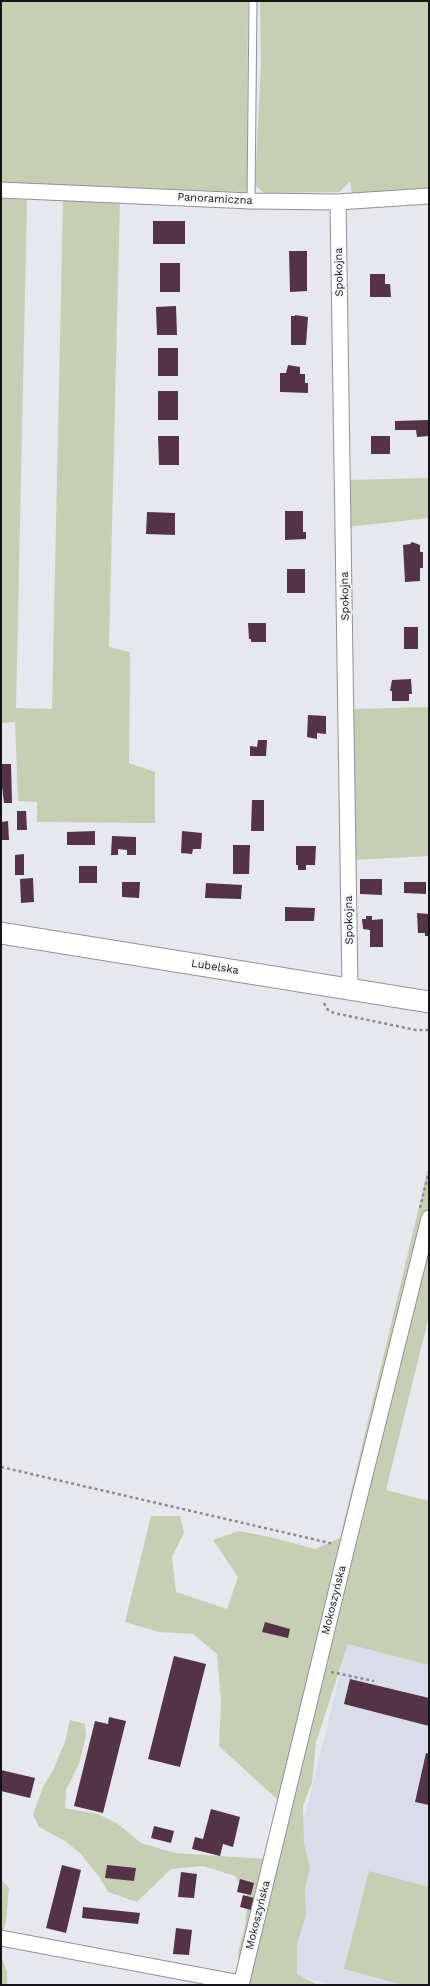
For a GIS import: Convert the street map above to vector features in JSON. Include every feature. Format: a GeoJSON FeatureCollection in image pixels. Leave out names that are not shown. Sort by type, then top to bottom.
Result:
{"type":"FeatureCollection","features":[{"type":"Feature","properties":{"kind":"main road","name":"Lubelska"},"geometry":{"type":"LineString","coordinates":[[1,933],[429,1002]]}},
{"type":"Feature","properties":{"kind":"street","name":"Panoramiczna"},"geometry":{"type":"LineString","coordinates":[[1,190],[251,201],[338,202],[429,196]]}},
{"type":"Feature","properties":{"kind":"street","name":"Spokojna"},"geometry":{"type":"LineString","coordinates":[[338,202],[350,989]]}},
{"type":"Feature","properties":{"kind":"street","name":"Mokoszyńska"},"geometry":{"type":"LineString","coordinates":[[1,1938],[241,1984],[347,1547],[429,1218]]}},
{"type":"Feature","properties":{"kind":"lane"},"geometry":{"type":"LineString","coordinates":[[251,201],[253,1]]}},
{"type":"Feature","properties":{"kind":"path"},"geometry":{"type":"LineString","coordinates":[[324,1001],[326,1008],[334,1014],[416,1030],[429,1030]]}},
{"type":"Feature","properties":{"kind":"path"},"geometry":{"type":"LineString","coordinates":[[1,1467],[347,1547]]}},
{"type":"Feature","properties":{"kind":"path"},"geometry":{"type":"LineString","coordinates":[[325,1671],[374,1681]]}},
{"type":"Feature","properties":{"kind":"shaded area"},"geometry":{"type":"Polygon","coordinates":[[[348,1643],[429,1665],[429,1985],[334,1985],[267,1968],[348,1643]]]}},
{"type":"Feature","properties":{"kind":"green space"},"geometry":{"type":"Polygon","coordinates":[[[1,1],[248,1],[247,192],[1,183],[1,1]]]}},
{"type":"Feature","properties":{"kind":"green space"},"geometry":{"type":"Polygon","coordinates":[[[260,1],[429,1],[429,189],[352,193],[350,182],[339,192],[264,193],[255,185],[261,64],[260,1]]]}},
{"type":"Feature","properties":{"kind":"green space"},"geometry":{"type":"Polygon","coordinates":[[[1,198],[27,200],[16,708],[52,709],[63,201],[120,201],[109,647],[130,652],[129,763],[155,772],[155,823],[37,822],[37,802],[18,801],[15,722],[1,723],[1,198]]]}},
{"type":"Feature","properties":{"kind":"green space"},"geometry":{"type":"Polygon","coordinates":[[[429,478],[429,518],[347,527],[345,480],[429,478]]]}},
{"type":"Feature","properties":{"kind":"green space"},"geometry":{"type":"Polygon","coordinates":[[[429,707],[429,856],[353,860],[354,709],[429,707]]]}},
{"type":"Feature","properties":{"kind":"green space"},"geometry":{"type":"Polygon","coordinates":[[[429,1165],[429,1316],[386,1490],[429,1501],[429,1665],[348,1644],[316,1742],[312,1782],[303,1806],[304,1844],[310,1868],[305,1889],[306,1915],[297,1944],[297,1974],[318,1985],[240,1985],[238,1952],[245,1926],[248,1897],[235,1876],[203,1866],[171,1869],[137,1902],[108,1892],[100,1878],[81,1854],[65,1841],[39,1827],[33,1815],[43,1787],[53,1770],[65,1742],[70,1720],[85,1724],[86,1736],[79,1764],[66,1790],[65,1808],[98,1814],[118,1824],[141,1843],[175,1853],[266,1859],[280,1802],[219,1746],[221,1701],[217,1654],[193,1634],[159,1632],[125,1622],[151,1516],[180,1516],[184,1533],[172,1557],[176,1592],[227,1609],[238,1577],[213,1540],[239,1531],[270,1537],[315,1549],[340,1538],[429,1165]]]}},
{"type":"Feature","properties":{"kind":"green space"},"geometry":{"type":"Polygon","coordinates":[[[369,1871],[429,1887],[429,1985],[403,1985],[344,1969],[369,1871]]]}},
{"type":"Feature","properties":{"kind":"green space"},"geometry":{"type":"Polygon","coordinates":[[[1,1880],[9,1888],[6,1921],[1,1940],[1,1880]]]}},
{"type":"Feature","properties":{"kind":"green space"},"geometry":{"type":"Polygon","coordinates":[[[1,1956],[7,1972],[7,1985],[1,1985],[1,1956]]]}},
{"type":"Feature","properties":{"kind":"building"},"geometry":{"type":"Polygon","coordinates":[[[153,221],[185,221],[185,244],[153,244],[153,221]]]}},
{"type":"Feature","properties":{"kind":"building"},"geometry":{"type":"Polygon","coordinates":[[[289,251],[307,251],[307,291],[290,292],[289,251]]]}},
{"type":"Feature","properties":{"kind":"building"},"geometry":{"type":"Polygon","coordinates":[[[160,263],[180,263],[180,292],[160,292],[160,263]]]}},
{"type":"Feature","properties":{"kind":"building"},"geometry":{"type":"Polygon","coordinates":[[[370,274],[385,274],[385,284],[390,284],[391,297],[370,297],[370,274]]]}},
{"type":"Feature","properties":{"kind":"building"},"geometry":{"type":"Polygon","coordinates":[[[176,306],[177,335],[157,335],[156,307],[176,306]]]}},
{"type":"Feature","properties":{"kind":"building"},"geometry":{"type":"Polygon","coordinates":[[[295,315],[308,317],[306,345],[291,345],[291,316],[295,315]]]}},
{"type":"Feature","properties":{"kind":"building"},"geometry":{"type":"Polygon","coordinates":[[[158,348],[178,348],[178,376],[158,376],[158,348]]]}},
{"type":"Feature","properties":{"kind":"building"},"geometry":{"type":"Polygon","coordinates":[[[288,365],[300,367],[300,374],[305,374],[305,383],[308,383],[308,393],[280,392],[280,373],[286,373],[288,365]]]}},
{"type":"Feature","properties":{"kind":"building"},"geometry":{"type":"Polygon","coordinates":[[[158,391],[178,391],[178,420],[158,420],[158,391]]]}},
{"type":"Feature","properties":{"kind":"building"},"geometry":{"type":"Polygon","coordinates":[[[429,420],[429,436],[417,437],[416,430],[395,430],[395,421],[429,420]]]}},
{"type":"Feature","properties":{"kind":"building"},"geometry":{"type":"Polygon","coordinates":[[[158,436],[179,436],[179,465],[159,465],[158,436]]]}},
{"type":"Feature","properties":{"kind":"building"},"geometry":{"type":"Polygon","coordinates":[[[371,436],[390,436],[390,454],[371,454],[371,436]]]}},
{"type":"Feature","properties":{"kind":"building"},"geometry":{"type":"Polygon","coordinates":[[[285,511],[303,511],[303,532],[306,532],[306,539],[285,540],[285,511]]]}},
{"type":"Feature","properties":{"kind":"building"},"geometry":{"type":"Polygon","coordinates":[[[147,512],[175,513],[175,535],[146,534],[147,512]]]}},
{"type":"Feature","properties":{"kind":"building"},"geometry":{"type":"Polygon","coordinates":[[[412,542],[420,545],[420,552],[423,552],[423,568],[420,568],[420,581],[405,582],[403,545],[410,544],[412,542]]]}},
{"type":"Feature","properties":{"kind":"building"},"geometry":{"type":"Polygon","coordinates":[[[287,569],[305,569],[305,593],[287,593],[287,569]]]}},
{"type":"Feature","properties":{"kind":"building"},"geometry":{"type":"Polygon","coordinates":[[[248,623],[266,623],[266,642],[251,642],[251,639],[249,639],[248,623]]]}},
{"type":"Feature","properties":{"kind":"building"},"geometry":{"type":"Polygon","coordinates":[[[404,627],[418,627],[418,649],[404,649],[404,627]]]}},
{"type":"Feature","properties":{"kind":"building"},"geometry":{"type":"Polygon","coordinates":[[[411,679],[412,694],[409,694],[409,701],[392,701],[392,691],[390,691],[392,680],[411,679]]]}},
{"type":"Feature","properties":{"kind":"building"},"geometry":{"type":"Polygon","coordinates":[[[308,715],[326,716],[326,734],[317,733],[317,739],[307,737],[308,715]]]}},
{"type":"Feature","properties":{"kind":"building"},"geometry":{"type":"Polygon","coordinates":[[[258,740],[267,740],[266,756],[250,756],[250,746],[257,747],[258,740]]]}},
{"type":"Feature","properties":{"kind":"building"},"geometry":{"type":"Polygon","coordinates":[[[2,764],[11,764],[12,803],[4,803],[1,779],[2,764]]]}},
{"type":"Feature","properties":{"kind":"building"},"geometry":{"type":"Polygon","coordinates":[[[252,800],[264,800],[264,831],[251,831],[252,800]]]}},
{"type":"Feature","properties":{"kind":"building"},"geometry":{"type":"Polygon","coordinates":[[[17,811],[26,811],[27,830],[17,830],[17,811]]]}},
{"type":"Feature","properties":{"kind":"building"},"geometry":{"type":"Polygon","coordinates":[[[8,821],[9,840],[1,840],[1,822],[8,821]]]}},
{"type":"Feature","properties":{"kind":"building"},"geometry":{"type":"Polygon","coordinates":[[[95,831],[95,845],[67,845],[67,832],[95,831]]]}},
{"type":"Feature","properties":{"kind":"building"},"geometry":{"type":"Polygon","coordinates":[[[182,831],[202,833],[201,849],[193,849],[192,854],[181,853],[182,831]]]}},
{"type":"Feature","properties":{"kind":"building"},"geometry":{"type":"Polygon","coordinates":[[[112,836],[136,837],[136,855],[127,855],[127,850],[118,849],[118,855],[111,855],[112,836]]]}},
{"type":"Feature","properties":{"kind":"building"},"geometry":{"type":"Polygon","coordinates":[[[233,845],[250,845],[249,874],[233,874],[233,845]]]}},
{"type":"Feature","properties":{"kind":"building"},"geometry":{"type":"Polygon","coordinates":[[[296,846],[316,846],[315,865],[306,865],[306,870],[298,870],[298,865],[296,865],[296,846]]]}},
{"type":"Feature","properties":{"kind":"building"},"geometry":{"type":"Polygon","coordinates":[[[24,854],[24,875],[15,875],[15,855],[24,854]]]}},
{"type":"Feature","properties":{"kind":"building"},"geometry":{"type":"Polygon","coordinates":[[[79,866],[97,866],[97,883],[79,883],[79,866]]]}},
{"type":"Feature","properties":{"kind":"building"},"geometry":{"type":"Polygon","coordinates":[[[33,878],[34,902],[21,903],[20,879],[33,878]]]}},
{"type":"Feature","properties":{"kind":"building"},"geometry":{"type":"Polygon","coordinates":[[[360,879],[382,879],[382,895],[360,894],[360,879]]]}},
{"type":"Feature","properties":{"kind":"building"},"geometry":{"type":"Polygon","coordinates":[[[122,882],[140,882],[139,898],[122,897],[122,882]]]}},
{"type":"Feature","properties":{"kind":"building"},"geometry":{"type":"Polygon","coordinates":[[[404,882],[426,882],[426,894],[404,893],[404,882]]]}},
{"type":"Feature","properties":{"kind":"building"},"geometry":{"type":"Polygon","coordinates":[[[206,883],[242,885],[241,899],[205,898],[206,883]]]}},
{"type":"Feature","properties":{"kind":"building"},"geometry":{"type":"Polygon","coordinates":[[[285,907],[315,908],[314,921],[285,921],[285,907]]]}},
{"type":"Feature","properties":{"kind":"building"},"geometry":{"type":"Polygon","coordinates":[[[417,913],[429,914],[429,936],[425,936],[425,933],[418,933],[417,913]]]}},
{"type":"Feature","properties":{"kind":"building"},"geometry":{"type":"Polygon","coordinates":[[[366,916],[372,916],[372,920],[383,919],[383,947],[370,947],[370,930],[363,929],[362,919],[366,919],[366,916]]]}},
{"type":"Feature","properties":{"kind":"building"},"geometry":{"type":"Polygon","coordinates":[[[265,1622],[290,1629],[288,1638],[262,1632],[265,1622]]]}},
{"type":"Feature","properties":{"kind":"building"},"geometry":{"type":"Polygon","coordinates":[[[174,1656],[206,1664],[180,1767],[148,1759],[174,1656]]]}},
{"type":"Feature","properties":{"kind":"building"},"geometry":{"type":"Polygon","coordinates":[[[350,1679],[429,1698],[429,1726],[344,1704],[350,1679]]]}},
{"type":"Feature","properties":{"kind":"building"},"geometry":{"type":"Polygon","coordinates":[[[109,1717],[126,1721],[103,1813],[74,1806],[95,1721],[108,1724],[109,1717]]]}},
{"type":"Feature","properties":{"kind":"building"},"geometry":{"type":"Polygon","coordinates":[[[426,1753],[429,1754],[429,1805],[415,1802],[426,1753]]]}},
{"type":"Feature","properties":{"kind":"building"},"geometry":{"type":"Polygon","coordinates":[[[1,1770],[35,1778],[30,1798],[1,1791],[1,1770]]]}},
{"type":"Feature","properties":{"kind":"building"},"geometry":{"type":"Polygon","coordinates":[[[211,1809],[240,1817],[233,1847],[223,1844],[220,1856],[192,1849],[195,1837],[203,1839],[211,1809]]]}},
{"type":"Feature","properties":{"kind":"building"},"geometry":{"type":"Polygon","coordinates":[[[154,1826],[174,1831],[171,1843],[151,1838],[154,1826]]]}},
{"type":"Feature","properties":{"kind":"building"},"geometry":{"type":"Polygon","coordinates":[[[62,1865],[81,1870],[66,1933],[46,1928],[62,1865]]]}},
{"type":"Feature","properties":{"kind":"building"},"geometry":{"type":"Polygon","coordinates":[[[107,1865],[136,1868],[134,1881],[105,1878],[107,1865]]]}},
{"type":"Feature","properties":{"kind":"building"},"geometry":{"type":"Polygon","coordinates":[[[181,1872],[197,1874],[194,1898],[178,1897],[181,1872]]]}},
{"type":"Feature","properties":{"kind":"building"},"geometry":{"type":"Polygon","coordinates":[[[240,1879],[254,1883],[251,1895],[237,1892],[240,1879]]]}},
{"type":"Feature","properties":{"kind":"building"},"geometry":{"type":"Polygon","coordinates":[[[243,1895],[254,1898],[251,1910],[240,1907],[243,1895]]]}},
{"type":"Feature","properties":{"kind":"building"},"geometry":{"type":"Polygon","coordinates":[[[83,1907],[140,1913],[138,1924],[82,1918],[83,1907]]]}},
{"type":"Feature","properties":{"kind":"building"},"geometry":{"type":"Polygon","coordinates":[[[176,1928],[192,1930],[189,1955],[173,1954],[176,1928]]]}}]}
